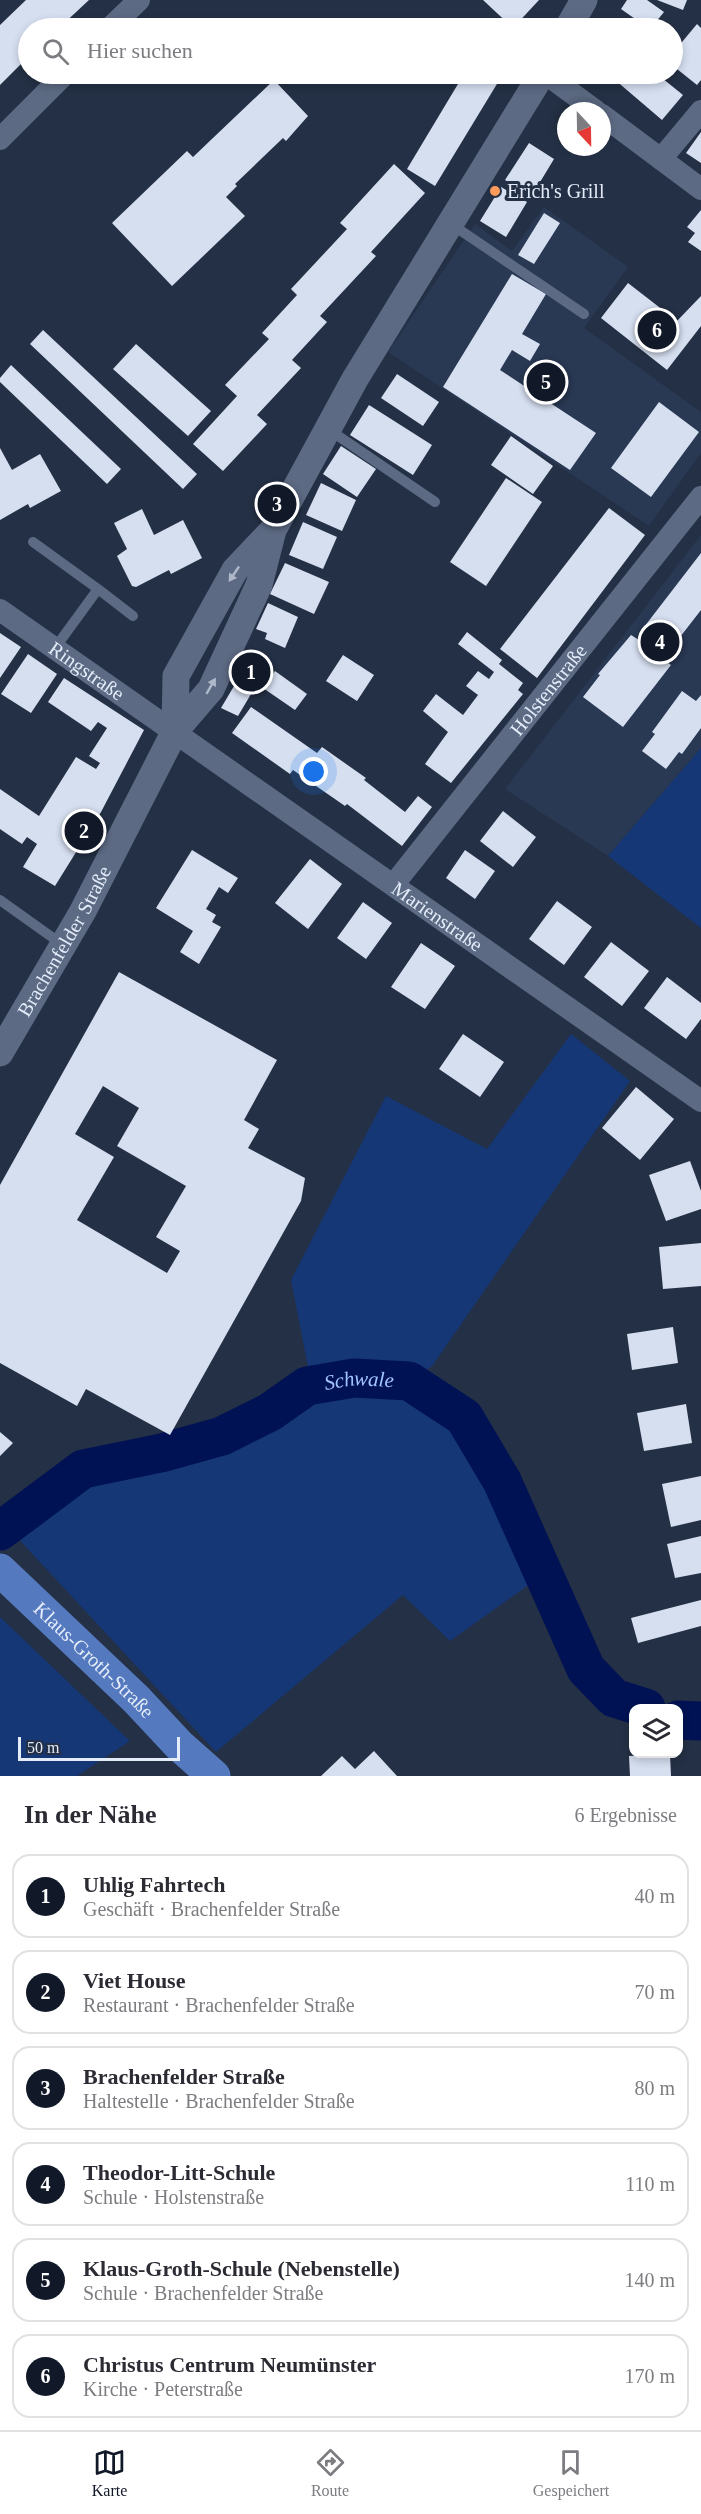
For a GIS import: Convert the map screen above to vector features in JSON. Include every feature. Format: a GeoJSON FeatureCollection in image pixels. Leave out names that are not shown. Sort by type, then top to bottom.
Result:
{"type":"FeatureCollection","features":[{"type":"Feature","properties":{"kind":"main road","name":"Klaus-Groth-Straße"},"geometry":{"type":"LineString","coordinates":[[3,1573],[136,1699],[179,1745],[214,1776]]}},
{"type":"Feature","properties":{"kind":"street"},"geometry":{"type":"LineString","coordinates":[[120,18],[139,0]]}},
{"type":"Feature","properties":{"kind":"street"},"geometry":{"type":"LineString","coordinates":[[574,18],[584,0]]}},
{"type":"Feature","properties":{"kind":"street"},"geometry":{"type":"LineString","coordinates":[[0,139],[56,84]]}},
{"type":"Feature","properties":{"kind":"street","name":"Brachenfelder Straße"},"geometry":{"type":"LineString","coordinates":[[0,1053],[64,945],[175,731],[211,689],[258,585],[273,530],[355,379],[538,84]]}},
{"type":"Feature","properties":{"kind":"street"},"geometry":{"type":"LineString","coordinates":[[558,84],[583,102]]}},
{"type":"Feature","properties":{"kind":"street"},"geometry":{"type":"LineString","coordinates":[[661,159],[701,111]]}},
{"type":"Feature","properties":{"kind":"street"},"geometry":{"type":"LineString","coordinates":[[611,122],[701,189]]}},
{"type":"Feature","properties":{"kind":"street","name":"Holstenstraße"},"geometry":{"type":"LineString","coordinates":[[394,884],[701,497]]}},
{"type":"Feature","properties":{"kind":"street","name":"Brachenfelder Straße"},"geometry":{"type":"LineString","coordinates":[[175,731],[176,676],[236,570],[273,530]]}},
{"type":"Feature","properties":{"kind":"street","name":"Ringstraße"},"geometry":{"type":"LineString","coordinates":[[0,610],[175,731]]}},
{"type":"Feature","properties":{"kind":"street","name":"Marienstraße"},"geometry":{"type":"LineString","coordinates":[[175,731],[701,1099]]}},
{"type":"Feature","properties":{"kind":"lane"},"geometry":{"type":"LineString","coordinates":[[450,224],[584,314]]}},
{"type":"Feature","properties":{"kind":"lane"},"geometry":{"type":"LineString","coordinates":[[328,429],[435,502]]}},
{"type":"Feature","properties":{"kind":"lane"},"geometry":{"type":"LineString","coordinates":[[33,542],[132,616]]}},
{"type":"Feature","properties":{"kind":"lane"},"geometry":{"type":"LineString","coordinates":[[55,648],[98,590]]}},
{"type":"Feature","properties":{"kind":"lane"},"geometry":{"type":"LineString","coordinates":[[0,900],[64,945]]}},
{"type":"Feature","properties":{"kind":"shaded area"},"geometry":{"type":"Polygon","coordinates":[[[544,207],[628,267],[584,328],[701,412],[701,453],[649,526],[388,352],[475,224],[512,251],[544,207]]]}},
{"type":"Feature","properties":{"kind":"shaded area"},"geometry":{"type":"Polygon","coordinates":[[[701,535],[701,748],[608,856],[505,789],[701,535]]]}},
{"type":"Feature","properties":{"kind":"shaded area"},"geometry":{"type":"Polygon","coordinates":[[[701,748],[701,928],[608,856],[701,748]]]}},
{"type":"Feature","properties":{"kind":"shaded area"},"geometry":{"type":"Polygon","coordinates":[[[571,1034],[630,1081],[432,1366],[410,1381],[464,1417],[502,1481],[544,1574],[450,1641],[403,1595],[216,1752],[0,1519],[0,1515],[89,1455],[166,1445],[224,1429],[309,1372],[291,1280],[386,1096],[487,1149],[571,1034]]]}},
{"type":"Feature","properties":{"kind":"shaded area"},"geometry":{"type":"Polygon","coordinates":[[[0,1617],[130,1741],[77,1776],[0,1776],[0,1617]]]}},
{"type":"Feature","properties":{"kind":"building"},"geometry":{"type":"Polygon","coordinates":[[[26,0],[89,0],[70,18],[18,18],[18,67],[0,85],[0,25],[26,0]]]}},
{"type":"Feature","properties":{"kind":"building"},"geometry":{"type":"Polygon","coordinates":[[[483,0],[539,0],[522,18],[502,18],[483,0]]]}},
{"type":"Feature","properties":{"kind":"building"},"geometry":{"type":"Polygon","coordinates":[[[627,0],[647,0],[664,12],[659,18],[634,18],[621,9],[627,0]]]}},
{"type":"Feature","properties":{"kind":"building"},"geometry":{"type":"Polygon","coordinates":[[[657,0],[687,0],[683,10],[657,0]]]}},
{"type":"Feature","properties":{"kind":"building"},"geometry":{"type":"Polygon","coordinates":[[[697,24],[701,28],[701,80],[697,85],[683,74],[683,41],[697,24]]]}},
{"type":"Feature","properties":{"kind":"building"},"geometry":{"type":"Polygon","coordinates":[[[270,84],[278,84],[308,116],[286,141],[283,138],[235,184],[237,186],[226,197],[245,216],[172,286],[112,223],[187,151],[193,157],[270,84]]]}},
{"type":"Feature","properties":{"kind":"building"},"geometry":{"type":"Polygon","coordinates":[[[458,84],[497,84],[435,186],[407,169],[458,84]]]}},
{"type":"Feature","properties":{"kind":"building"},"geometry":{"type":"Polygon","coordinates":[[[620,84],[669,84],[683,95],[662,120],[620,84]]]}},
{"type":"Feature","properties":{"kind":"building"},"geometry":{"type":"Polygon","coordinates":[[[701,132],[701,163],[686,153],[701,132]]]}},
{"type":"Feature","properties":{"kind":"building"},"geometry":{"type":"Polygon","coordinates":[[[529,143],[554,159],[531,197],[505,180],[529,143]]]}},
{"type":"Feature","properties":{"kind":"building"},"geometry":{"type":"Polygon","coordinates":[[[394,164],[425,193],[371,252],[376,256],[320,316],[327,322],[292,360],[301,368],[257,415],[267,424],[223,471],[193,444],[237,396],[225,385],[269,339],[262,333],[297,295],[291,289],[347,229],[340,223],[394,164]]]}},
{"type":"Feature","properties":{"kind":"building"},"geometry":{"type":"Polygon","coordinates":[[[501,187],[527,202],[506,237],[480,221],[501,187]]]}},
{"type":"Feature","properties":{"kind":"building"},"geometry":{"type":"Polygon","coordinates":[[[701,210],[701,251],[688,242],[695,233],[687,227],[701,210]]]}},
{"type":"Feature","properties":{"kind":"building"},"geometry":{"type":"Polygon","coordinates":[[[544,213],[560,223],[534,264],[518,255],[544,213]]]}},
{"type":"Feature","properties":{"kind":"building"},"geometry":{"type":"Polygon","coordinates":[[[512,274],[546,294],[522,334],[540,344],[530,361],[512,350],[500,370],[596,433],[570,470],[443,387],[512,274]]]}},
{"type":"Feature","properties":{"kind":"building"},"geometry":{"type":"Polygon","coordinates":[[[628,283],[677,321],[701,296],[701,326],[667,370],[601,318],[628,283]]]}},
{"type":"Feature","properties":{"kind":"building"},"geometry":{"type":"Polygon","coordinates":[[[43,330],[197,474],[183,489],[30,344],[43,330]]]}},
{"type":"Feature","properties":{"kind":"building"},"geometry":{"type":"Polygon","coordinates":[[[136,344],[211,411],[188,436],[113,369],[136,344]]]}},
{"type":"Feature","properties":{"kind":"building"},"geometry":{"type":"Polygon","coordinates":[[[11,365],[121,469],[107,484],[0,382],[0,378],[11,365]]]}},
{"type":"Feature","properties":{"kind":"building"},"geometry":{"type":"Polygon","coordinates":[[[397,374],[439,402],[423,426],[381,398],[397,374]]]}},
{"type":"Feature","properties":{"kind":"building"},"geometry":{"type":"Polygon","coordinates":[[[659,402],[699,432],[651,497],[611,468],[659,402]]]}},
{"type":"Feature","properties":{"kind":"building"},"geometry":{"type":"Polygon","coordinates":[[[369,405],[432,445],[413,475],[350,435],[369,405]]]}},
{"type":"Feature","properties":{"kind":"building"},"geometry":{"type":"Polygon","coordinates":[[[511,436],[553,466],[533,494],[491,465],[511,436]]]}},
{"type":"Feature","properties":{"kind":"building"},"geometry":{"type":"Polygon","coordinates":[[[341,446],[376,469],[357,497],[323,474],[341,446]]]}},
{"type":"Feature","properties":{"kind":"building"},"geometry":{"type":"Polygon","coordinates":[[[0,448],[12,470],[40,454],[61,491],[30,508],[28,504],[0,520],[0,448]]]}},
{"type":"Feature","properties":{"kind":"building"},"geometry":{"type":"Polygon","coordinates":[[[506,478],[542,502],[486,586],[450,562],[506,478]]]}},
{"type":"Feature","properties":{"kind":"building"},"geometry":{"type":"Polygon","coordinates":[[[321,483],[356,500],[342,531],[306,515],[321,483]]]}},
{"type":"Feature","properties":{"kind":"building"},"geometry":{"type":"Polygon","coordinates":[[[609,508],[645,535],[537,678],[500,649],[609,508]]]}},
{"type":"Feature","properties":{"kind":"building"},"geometry":{"type":"Polygon","coordinates":[[[142,509],[154,535],[183,520],[202,558],[171,574],[169,570],[136,587],[132,586],[117,556],[127,549],[114,523],[142,509]]]}},
{"type":"Feature","properties":{"kind":"building"},"geometry":{"type":"Polygon","coordinates":[[[303,522],[337,537],[323,569],[289,555],[303,522]]]}},
{"type":"Feature","properties":{"kind":"building"},"geometry":{"type":"Polygon","coordinates":[[[701,553],[701,610],[663,659],[671,665],[623,727],[583,697],[600,675],[598,674],[631,635],[639,640],[644,633],[641,631],[701,553]]]}},
{"type":"Feature","properties":{"kind":"building"},"geometry":{"type":"Polygon","coordinates":[[[285,563],[329,582],[314,614],[270,594],[285,563]]]}},
{"type":"Feature","properties":{"kind":"building"},"geometry":{"type":"Polygon","coordinates":[[[268,603],[298,617],[285,648],[265,639],[267,633],[256,629],[268,603]]]}},
{"type":"Feature","properties":{"kind":"building"},"geometry":{"type":"Polygon","coordinates":[[[467,632],[502,660],[499,664],[523,683],[518,690],[523,694],[451,783],[425,764],[448,732],[423,711],[436,694],[463,715],[478,695],[466,686],[478,671],[489,679],[494,672],[458,644],[467,632]]]}},
{"type":"Feature","properties":{"kind":"building"},"geometry":{"type":"Polygon","coordinates":[[[0,633],[21,647],[0,678],[0,633]]]}},
{"type":"Feature","properties":{"kind":"building"},"geometry":{"type":"Polygon","coordinates":[[[28,654],[57,674],[31,713],[1,694],[28,654]]]}},
{"type":"Feature","properties":{"kind":"building"},"geometry":{"type":"Polygon","coordinates":[[[343,655],[374,675],[357,701],[326,681],[343,655]]]}},
{"type":"Feature","properties":{"kind":"building"},"geometry":{"type":"Polygon","coordinates":[[[239,663],[265,677],[258,691],[254,689],[238,716],[221,708],[237,681],[232,678],[239,663]]]}},
{"type":"Feature","properties":{"kind":"building"},"geometry":{"type":"Polygon","coordinates":[[[275,671],[307,694],[295,710],[263,688],[275,671]]]}},
{"type":"Feature","properties":{"kind":"building"},"geometry":{"type":"Polygon","coordinates":[[[64,678],[144,730],[101,812],[55,886],[23,867],[37,844],[27,837],[22,844],[0,829],[0,789],[39,816],[76,757],[96,769],[100,763],[89,756],[107,728],[98,722],[91,731],[48,702],[64,678]]]}},
{"type":"Feature","properties":{"kind":"building"},"geometry":{"type":"Polygon","coordinates":[[[682,691],[696,701],[701,695],[701,728],[682,754],[679,752],[666,769],[642,751],[655,734],[652,732],[682,691]]]}},
{"type":"Feature","properties":{"kind":"building"},"geometry":{"type":"Polygon","coordinates":[[[251,707],[317,753],[322,747],[366,778],[364,780],[405,812],[418,796],[432,807],[402,846],[347,804],[345,806],[293,770],[290,774],[232,733],[251,707]]]}},
{"type":"Feature","properties":{"kind":"building"},"geometry":{"type":"Polygon","coordinates":[[[503,811],[536,837],[513,867],[480,841],[503,811]]]}},
{"type":"Feature","properties":{"kind":"building"},"geometry":{"type":"Polygon","coordinates":[[[192,850],[238,878],[228,893],[219,887],[206,909],[216,915],[212,922],[221,927],[199,964],[180,952],[193,931],[156,908],[192,850]]]}},
{"type":"Feature","properties":{"kind":"building"},"geometry":{"type":"Polygon","coordinates":[[[465,850],[495,871],[475,899],[446,878],[465,850]]]}},
{"type":"Feature","properties":{"kind":"building"},"geometry":{"type":"Polygon","coordinates":[[[310,859],[342,884],[308,929],[275,903],[310,859]]]}},
{"type":"Feature","properties":{"kind":"building"},"geometry":{"type":"Polygon","coordinates":[[[557,901],[592,927],[564,965],[529,939],[557,901]]]}},
{"type":"Feature","properties":{"kind":"building"},"geometry":{"type":"Polygon","coordinates":[[[363,902],[392,923],[366,959],[337,938],[363,902]]]}},
{"type":"Feature","properties":{"kind":"building"},"geometry":{"type":"Polygon","coordinates":[[[611,942],[649,971],[622,1006],[584,977],[611,942]]]}},
{"type":"Feature","properties":{"kind":"building"},"geometry":{"type":"Polygon","coordinates":[[[421,943],[455,966],[425,1009],[391,987],[421,943]]]}},
{"type":"Feature","properties":{"kind":"building"},"geometry":{"type":"Polygon","coordinates":[[[119,972],[277,1060],[244,1120],[259,1129],[248,1148],[305,1178],[301,1201],[170,1435],[86,1389],[77,1406],[0,1363],[0,1185],[119,972]],[[103,1086],[75,1134],[114,1157],[77,1220],[167,1273],[180,1251],[156,1237],[186,1186],[117,1146],[139,1108],[103,1086]]]}},
{"type":"Feature","properties":{"kind":"building"},"geometry":{"type":"Polygon","coordinates":[[[667,977],[701,1003],[701,1019],[686,1039],[644,1008],[667,977]]]}},
{"type":"Feature","properties":{"kind":"building"},"geometry":{"type":"Polygon","coordinates":[[[463,1034],[504,1062],[480,1097],[439,1069],[463,1034]]]}},
{"type":"Feature","properties":{"kind":"building"},"geometry":{"type":"Polygon","coordinates":[[[636,1087],[674,1119],[640,1160],[602,1128],[636,1087]]]}},
{"type":"Feature","properties":{"kind":"building"},"geometry":{"type":"Polygon","coordinates":[[[690,1161],[701,1191],[701,1209],[666,1221],[649,1175],[690,1161]]]}},
{"type":"Feature","properties":{"kind":"building"},"geometry":{"type":"Polygon","coordinates":[[[701,1243],[701,1286],[663,1289],[659,1247],[701,1243]]]}},
{"type":"Feature","properties":{"kind":"building"},"geometry":{"type":"Polygon","coordinates":[[[673,1327],[678,1363],[632,1370],[627,1334],[673,1327]]]}},
{"type":"Feature","properties":{"kind":"building"},"geometry":{"type":"Polygon","coordinates":[[[686,1404],[692,1443],[644,1451],[637,1413],[686,1404]]]}},
{"type":"Feature","properties":{"kind":"building"},"geometry":{"type":"Polygon","coordinates":[[[0,1432],[13,1443],[0,1456],[0,1432]]]}},
{"type":"Feature","properties":{"kind":"building"},"geometry":{"type":"Polygon","coordinates":[[[701,1476],[701,1520],[671,1527],[662,1484],[701,1476]]]}},
{"type":"Feature","properties":{"kind":"building"},"geometry":{"type":"Polygon","coordinates":[[[701,1536],[701,1573],[675,1578],[667,1544],[701,1536]]]}},
{"type":"Feature","properties":{"kind":"building"},"geometry":{"type":"Polygon","coordinates":[[[701,1600],[701,1626],[638,1643],[631,1618],[701,1600]]]}},
{"type":"Feature","properties":{"kind":"building"},"geometry":{"type":"Polygon","coordinates":[[[374,1751],[397,1776],[321,1776],[342,1756],[355,1769],[374,1751]]]}},
{"type":"Feature","properties":{"kind":"building"},"geometry":{"type":"Polygon","coordinates":[[[629,1758],[670,1758],[671,1776],[630,1776],[629,1758]]]}},
{"type":"Feature","properties":{"kind":"waterway","name":"Schwale"},"geometry":{"type":"LineString","coordinates":[[0,1531],[83,1469],[161,1453],[222,1436],[270,1412],[307,1386],[354,1378],[409,1381],[464,1417],[502,1481],[586,1669],[614,1698],[633,1704]]}},
{"type":"Feature","properties":{"kind":"waterway","name":"Schwale"},"geometry":{"type":"LineString","coordinates":[[683,1720],[701,1721]]}},
{"type":"Feature","properties":{"kind":"place","name":"Erich's Grill"},"geometry":{"type":"Point","coordinates":[495,191]}},
{"type":"Feature","properties":{"kind":"place","name":"Christus Centrum Neumünster"},"geometry":{"type":"Point","coordinates":[657,330]}},
{"type":"Feature","properties":{"kind":"place","name":"Klaus-Groth-Schule (Nebenstelle)"},"geometry":{"type":"Point","coordinates":[546,382]}},
{"type":"Feature","properties":{"kind":"place","name":"Brachenfelder Straße"},"geometry":{"type":"Point","coordinates":[277,504]}},
{"type":"Feature","properties":{"kind":"place","name":"Theodor-Litt-Schule"},"geometry":{"type":"Point","coordinates":[660,642]}},
{"type":"Feature","properties":{"kind":"place","name":"Uhlig Fahrtech"},"geometry":{"type":"Point","coordinates":[251,672]}},
{"type":"Feature","properties":{"kind":"place","name":"Viet House"},"geometry":{"type":"Point","coordinates":[84,831]}}]}
